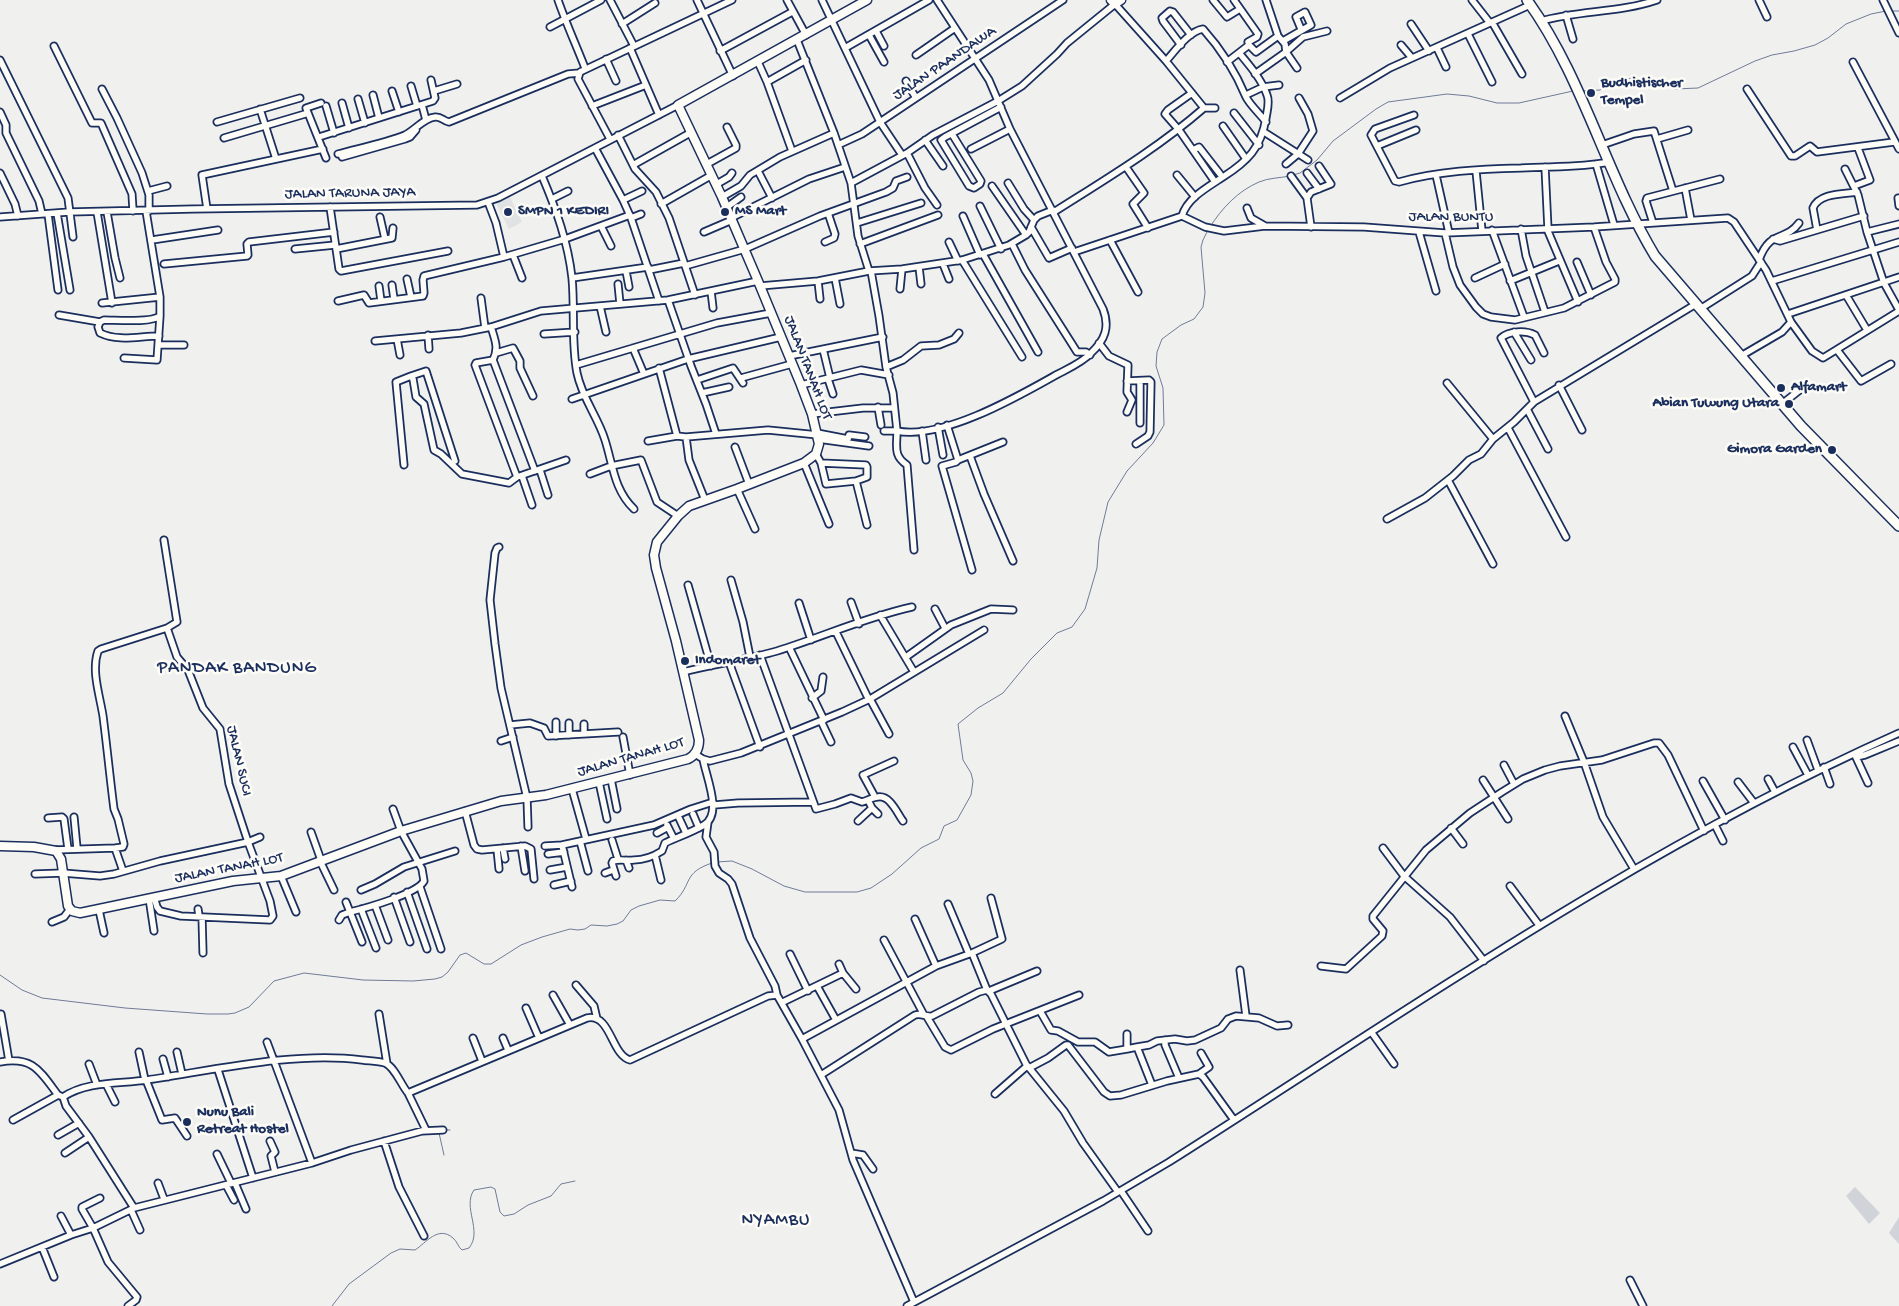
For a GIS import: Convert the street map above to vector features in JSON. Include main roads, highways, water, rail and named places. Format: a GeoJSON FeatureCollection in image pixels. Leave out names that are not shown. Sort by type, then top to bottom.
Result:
{"type":"FeatureCollection","features":[{"type":"Feature","properties":{"kind":"highway"},"geometry":{"type":"LineString","coordinates":[[1529,2],[1559,54],[1637,224],[1655,256],[1821,448],[1899,526]]}},
{"type":"Feature","properties":{"kind":"main road","name":"JALAN TANAH LOT"},"geometry":{"type":"LineString","coordinates":[[0,846],[34,847],[53,850],[61,859],[70,909],[78,914],[233,881],[281,876],[401,831],[465,811],[509,799],[527,798],[630,775],[688,759],[695,754],[699,740],[654,555],[659,538],[689,506],[804,462],[816,454],[818,436],[801,385],[745,249],[717,184],[690,133],[678,105],[867,0]]}},
{"type":"Feature","properties":{"kind":"waterway"},"geometry":{"type":"LineString","coordinates":[[1582,91],[1600,90],[1615,81],[1632,78],[1675,89],[1698,88],[1755,61],[1815,45],[1846,24],[1871,14],[1886,11]]}},
{"type":"Feature","properties":{"kind":"waterway"},"geometry":{"type":"LineString","coordinates":[[1892,11],[1899,11]]}},
{"type":"Feature","properties":{"kind":"waterway"},"geometry":{"type":"LineString","coordinates":[[1293,175],[1300,173],[1317,160],[1333,141],[1388,102],[1447,94],[1469,96],[1497,103],[1519,103],[1573,91]]}},
{"type":"Feature","properties":{"kind":"waterway"},"geometry":{"type":"LineString","coordinates":[[1210,227],[1225,207],[1244,190],[1263,181],[1290,176]]}},
{"type":"Feature","properties":{"kind":"waterway"},"geometry":{"type":"LineString","coordinates":[[716,862],[732,861],[784,886],[805,892],[857,892],[871,888],[892,874],[921,848],[939,839],[944,826],[957,820],[971,795],[973,781],[971,773],[963,760],[958,724],[978,708],[1003,693],[1031,659],[1057,633],[1072,627],[1085,609],[1097,568],[1099,540],[1108,502],[1127,471],[1153,443],[1164,425],[1163,388],[1156,366],[1157,352],[1162,339],[1181,325],[1194,319],[1203,307],[1205,293],[1201,247],[1208,230]]}},
{"type":"Feature","properties":{"kind":"waterway"},"geometry":{"type":"LineString","coordinates":[[0,975],[22,990],[42,998],[125,1008],[207,1014],[235,1013],[249,1007],[274,981],[304,973],[363,980],[413,981],[442,977],[460,955],[466,953],[484,964],[491,964],[521,945],[542,937],[570,929],[585,929],[591,925],[607,926],[617,924],[623,921],[631,910],[639,906],[660,900],[675,901],[681,895],[692,875],[712,863]]}},
{"type":"Feature","properties":{"kind":"waterway"},"geometry":{"type":"LineString","coordinates":[[247,1067],[265,1065]]}},
{"type":"Feature","properties":{"kind":"waterway"},"geometry":{"type":"LineString","coordinates":[[408,1089],[416,1087]]}},
{"type":"Feature","properties":{"kind":"waterway"},"geometry":{"type":"LineString","coordinates":[[445,1130],[450,1130]]}},
{"type":"Feature","properties":{"kind":"waterway"},"geometry":{"type":"LineString","coordinates":[[439,1133],[444,1155]]}},
{"type":"Feature","properties":{"kind":"waterway"},"geometry":{"type":"LineString","coordinates":[[394,1141],[405,1138]]}},
{"type":"Feature","properties":{"kind":"waterway"},"geometry":{"type":"LineString","coordinates":[[332,1306],[349,1284],[391,1253],[400,1249],[415,1250],[432,1236],[442,1233],[448,1234],[453,1238],[462,1250],[469,1248],[474,1234],[470,1204],[474,1190],[491,1187],[495,1189],[500,1212],[504,1216],[514,1214],[528,1205],[551,1196],[561,1184],[575,1181]]}},
{"type":"Feature","properties":{"kind":"place","name":"Budhistischer Tempel"},"geometry":{"type":"Point","coordinates":[1591,93]}},
{"type":"Feature","properties":{"kind":"place","name":"SMPN 1 KEDIRI"},"geometry":{"type":"Point","coordinates":[508,212]}},
{"type":"Feature","properties":{"kind":"place","name":"MS Mart"},"geometry":{"type":"Point","coordinates":[725,212]}},
{"type":"Feature","properties":{"kind":"place","name":"Alfamart"},"geometry":{"type":"Point","coordinates":[1781,388]}},
{"type":"Feature","properties":{"kind":"place","name":"Abian Tuwung Utara"},"geometry":{"type":"Point","coordinates":[1789,404]}},
{"type":"Feature","properties":{"kind":"place","name":"Gimora Garden"},"geometry":{"type":"Point","coordinates":[1832,450]}},
{"type":"Feature","properties":{"kind":"place","name":"Indomaret"},"geometry":{"type":"Point","coordinates":[685,661]}},
{"type":"Feature","properties":{"kind":"place","name":"Nunu Bali Retreat Hostel"},"geometry":{"type":"Point","coordinates":[187,1122]}},
{"type":"Feature","properties":{"kind":"district","name":"PANDAK BANDUNG"},"geometry":{"type":"Point","coordinates":[237,669]}},
{"type":"Feature","properties":{"kind":"district","name":"NYAMBU"},"geometry":{"type":"Point","coordinates":[776,1221]}}]}
